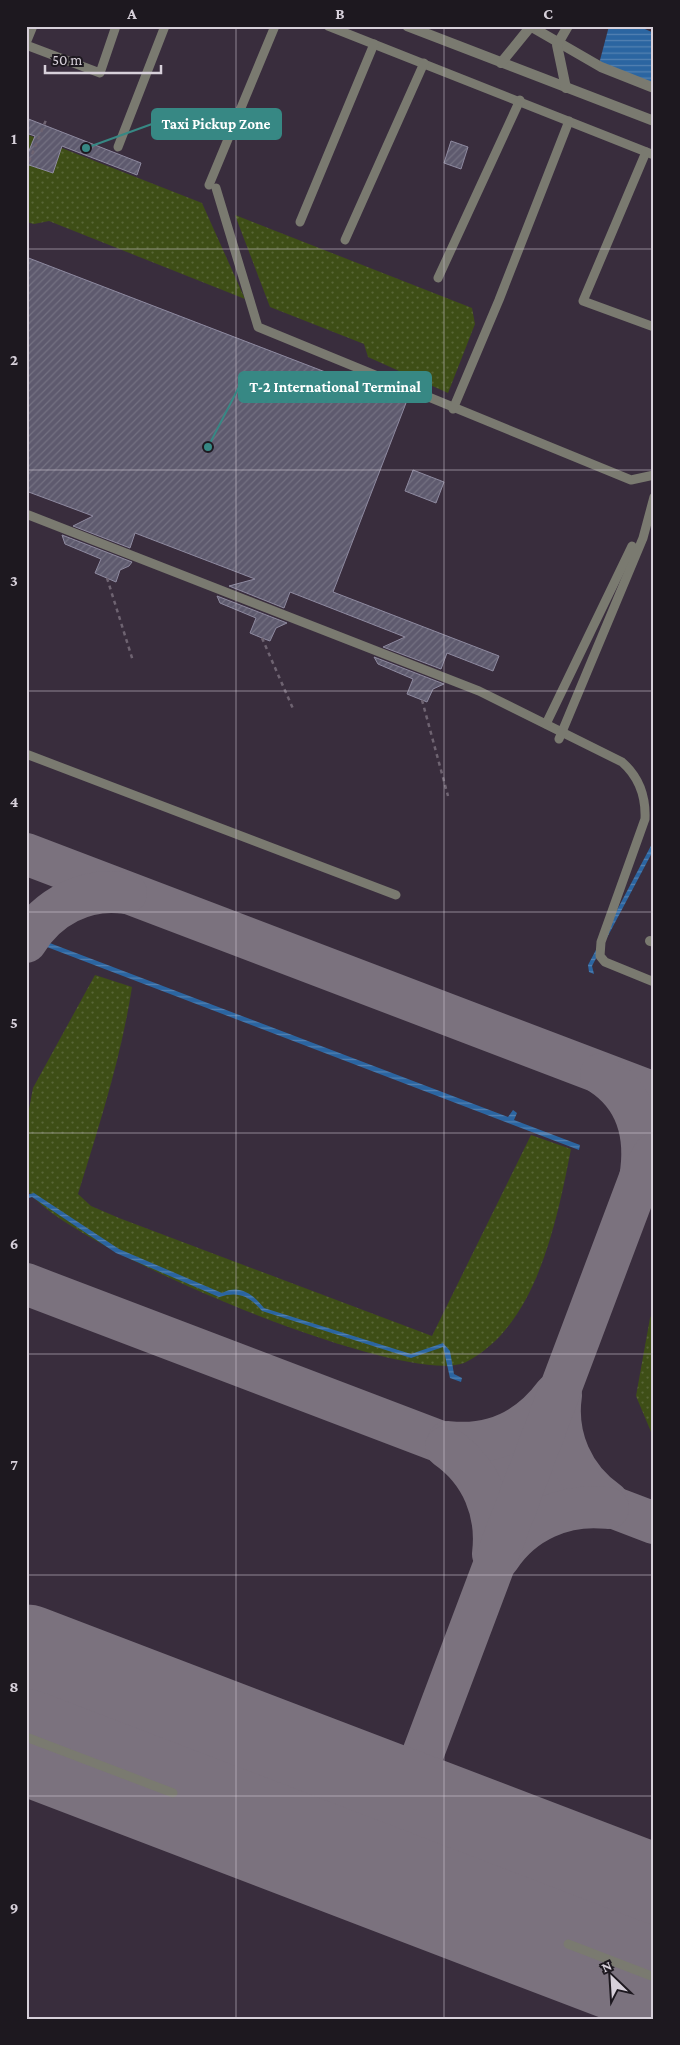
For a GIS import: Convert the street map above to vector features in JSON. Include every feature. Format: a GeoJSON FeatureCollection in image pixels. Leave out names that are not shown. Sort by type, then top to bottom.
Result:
{"type":"FeatureCollection","features":[{"type":"Feature","properties":{"kind":"street"},"geometry":{"type":"LineString","coordinates":[[407,26],[654,121]]}},
{"type":"Feature","properties":{"kind":"street"},"geometry":{"type":"LineString","coordinates":[[501,63],[531,26],[601,66],[654,88]]}},
{"type":"Feature","properties":{"kind":"street"},"geometry":{"type":"LineString","coordinates":[[566,88],[557,45],[568,26]]}},
{"type":"Feature","properties":{"kind":"lane"},"geometry":{"type":"LineString","coordinates":[[33,26],[26,44],[100,73],[116,26]]}},
{"type":"Feature","properties":{"kind":"lane"},"geometry":{"type":"LineString","coordinates":[[118,147],[165,26]]}},
{"type":"Feature","properties":{"kind":"lane"},"geometry":{"type":"LineString","coordinates":[[275,26],[213,187],[258,327],[453,409],[631,480],[654,475]]}},
{"type":"Feature","properties":{"kind":"lane"},"geometry":{"type":"LineString","coordinates":[[328,26],[520,100],[650,154],[583,300],[654,327]]}},
{"type":"Feature","properties":{"kind":"lane"},"geometry":{"type":"LineString","coordinates":[[300,222],[374,44]]}},
{"type":"Feature","properties":{"kind":"lane"},"geometry":{"type":"LineString","coordinates":[[345,240],[424,63]]}},
{"type":"Feature","properties":{"kind":"lane"},"geometry":{"type":"LineString","coordinates":[[438,278],[520,100]]}},
{"type":"Feature","properties":{"kind":"lane"},"geometry":{"type":"LineString","coordinates":[[453,409],[499,300],[569,121]]}},
{"type":"Feature","properties":{"kind":"lane"},"geometry":{"type":"LineString","coordinates":[[561,735],[643,538],[654,497]]}},
{"type":"Feature","properties":{"kind":"lane"},"geometry":{"type":"LineString","coordinates":[[26,514],[478,691],[561,735],[622,762],[630,769],[640,786],[646,810],[643,830],[601,942],[600,956],[601,960],[605,962],[654,982]]}},
{"type":"Feature","properties":{"kind":"lane"},"geometry":{"type":"LineString","coordinates":[[546,724],[632,546]]}},
{"type":"Feature","properties":{"kind":"lane"},"geometry":{"type":"LineString","coordinates":[[26,754],[396,895]]}},
{"type":"Feature","properties":{"kind":"lane"},"geometry":{"type":"LineString","coordinates":[[26,1738],[173,1793]]}},
{"type":"Feature","properties":{"kind":"lane"},"geometry":{"type":"LineString","coordinates":[[568,1944],[654,1977]]}},
{"type":"Feature","properties":{"kind":"path"},"geometry":{"type":"LineString","coordinates":[[26,169],[46,120]]}},
{"type":"Feature","properties":{"kind":"path"},"geometry":{"type":"LineString","coordinates":[[107,578],[132,661]]}},
{"type":"Feature","properties":{"kind":"path"},"geometry":{"type":"LineString","coordinates":[[262,638],[294,711]]}},
{"type":"Feature","properties":{"kind":"path"},"geometry":{"type":"LineString","coordinates":[[422,700],[448,796]]}},
{"type":"Feature","properties":{"kind":"green space"},"geometry":{"type":"Polygon","coordinates":[[[26,134],[202,203],[245,299],[49,221],[34,224],[26,222],[26,134]]]}},
{"type":"Feature","properties":{"kind":"green space"},"geometry":{"type":"Polygon","coordinates":[[[235,215],[472,308],[475,324],[448,393],[368,357],[364,344],[270,307],[235,215]]]}},
{"type":"Feature","properties":{"kind":"green space"},"geometry":{"type":"Polygon","coordinates":[[[95,975],[132,987],[116,1066],[78,1194],[91,1206],[432,1336],[531,1135],[571,1149],[559,1207],[540,1269],[527,1298],[510,1324],[490,1345],[466,1362],[432,1365],[377,1355],[310,1334],[236,1307],[164,1275],[100,1243],[52,1213],[26,1188],[26,1125],[33,1088],[95,975]]]}},
{"type":"Feature","properties":{"kind":"green space"},"geometry":{"type":"Polygon","coordinates":[[[654,1311],[654,1439],[636,1396],[650,1318],[654,1311]]]}},
{"type":"Feature","properties":{"kind":"water"},"geometry":{"type":"Polygon","coordinates":[[[609,26],[638,26],[654,33],[654,85],[599,64],[609,26]]]}},
{"type":"Feature","properties":{"kind":"water"},"geometry":{"type":"Polygon","coordinates":[[[654,840],[654,849],[592,966],[594,974],[589,972],[588,965],[654,840]]]}},
{"type":"Feature","properties":{"kind":"water"},"geometry":{"type":"Polygon","coordinates":[[[26,934],[508,1117],[513,1110],[517,1113],[514,1120],[580,1145],[579,1150],[26,939],[26,934]]]}},
{"type":"Feature","properties":{"kind":"water"},"geometry":{"type":"Polygon","coordinates":[[[34,1193],[119,1249],[222,1293],[228,1290],[240,1290],[255,1298],[264,1308],[411,1354],[443,1343],[450,1351],[454,1374],[462,1378],[461,1382],[450,1378],[443,1347],[411,1358],[262,1311],[248,1298],[243,1296],[226,1295],[219,1297],[116,1253],[32,1197],[26,1199],[26,1195],[34,1193]]]}},
{"type":"Feature","properties":{"kind":"building"},"geometry":{"type":"Polygon","coordinates":[[[26,118],[141,163],[137,175],[62,146],[53,173],[26,164],[26,158],[35,136],[26,133],[26,118]]]}},
{"type":"Feature","properties":{"kind":"building"},"geometry":{"type":"Polygon","coordinates":[[[451,141],[468,147],[461,169],[444,163],[451,141]]]}},
{"type":"Feature","properties":{"kind":"building"},"geometry":{"type":"Polygon","coordinates":[[[26,257],[406,403],[333,592],[499,656],[493,671],[447,653],[441,669],[383,647],[405,637],[290,592],[284,608],[229,586],[255,579],[135,533],[130,548],[73,526],[93,516],[26,491],[26,257]]]}},
{"type":"Feature","properties":{"kind":"building"},"geometry":{"type":"Polygon","coordinates":[[[413,470],[444,482],[436,503],[405,491],[413,470]]]}},
{"type":"Feature","properties":{"kind":"building"},"geometry":{"type":"Polygon","coordinates":[[[62,535],[132,562],[129,566],[120,570],[116,582],[95,573],[101,559],[65,544],[62,535]]]}},
{"type":"Feature","properties":{"kind":"building"},"geometry":{"type":"Polygon","coordinates":[[[217,596],[287,623],[276,628],[270,641],[262,638],[250,633],[256,618],[220,603],[217,596]]]}},
{"type":"Feature","properties":{"kind":"building"},"geometry":{"type":"Polygon","coordinates":[[[374,657],[444,684],[433,689],[427,702],[407,694],[413,679],[378,664],[374,657]]]}},
{"type":"Feature","properties":{"kind":"taxiway"},"geometry":{"type":"LineString","coordinates":[[26,854],[654,1093]]}},
{"type":"Feature","properties":{"kind":"taxiway"},"geometry":{"type":"LineString","coordinates":[[26,942],[45,919],[68,902],[96,893],[126,893]]}},
{"type":"Feature","properties":{"kind":"taxiway"},"geometry":{"type":"LineString","coordinates":[[601,1074],[624,1095],[637,1120],[642,1149],[640,1179]]}},
{"type":"Feature","properties":{"kind":"taxiway"},"geometry":{"type":"LineString","coordinates":[[568,1944],[463,1904],[444,1894],[434,1886],[417,1866],[407,1842],[404,1804],[641,1175],[654,1154]]}},
{"type":"Feature","properties":{"kind":"taxiway"},"geometry":{"type":"LineString","coordinates":[[26,1284],[654,1523]]}},
{"type":"Feature","properties":{"kind":"taxiway"},"geometry":{"type":"LineString","coordinates":[[448,1442],[480,1442],[508,1433],[534,1417],[555,1394]]}},
{"type":"Feature","properties":{"kind":"taxiway"},"geometry":{"type":"LineString","coordinates":[[561,1395],[561,1426],[569,1455],[585,1481],[608,1502]]}},
{"type":"Feature","properties":{"kind":"taxiway"},"geometry":{"type":"LineString","coordinates":[[446,1447],[469,1468],[485,1494],[493,1523],[493,1554]]}},
{"type":"Feature","properties":{"kind":"taxiway"},"geometry":{"type":"LineString","coordinates":[[499,1558],[520,1534],[546,1517],[576,1509],[608,1508]]}},
{"type":"Feature","properties":{"kind":"taxiway"},"geometry":{"type":"LineString","coordinates":[[173,1793],[293,1840],[309,1844],[332,1846],[346,1844],[372,1833],[392,1814],[408,1790]]}},
{"type":"Feature","properties":{"kind":"runway"},"geometry":{"type":"LineString","coordinates":[[26,1657],[654,1897]]}},
{"type":"Feature","properties":{"kind":"runway"},"geometry":{"type":"LineString","coordinates":[[26,1742],[654,1982]]}},
{"type":"Feature","properties":{"kind":"place","name":"Taxi Pickup Zone"},"geometry":{"type":"Point","coordinates":[86,148]}},
{"type":"Feature","properties":{"kind":"place","name":"T-2 International Terminal"},"geometry":{"type":"Point","coordinates":[208,447]}}]}
